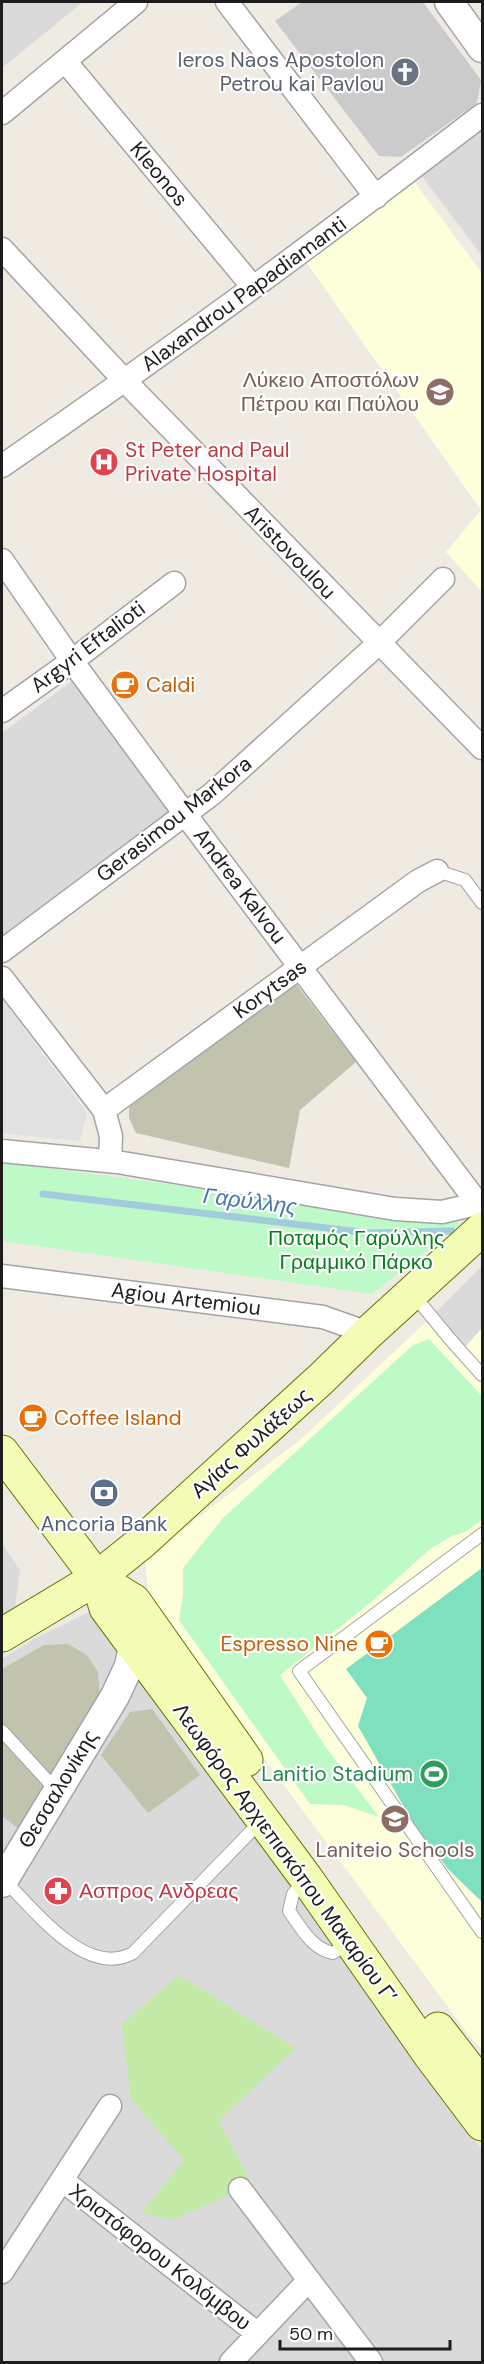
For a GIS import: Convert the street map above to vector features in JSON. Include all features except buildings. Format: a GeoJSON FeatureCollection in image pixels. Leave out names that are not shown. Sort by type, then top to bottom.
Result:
{"type":"FeatureCollection","features":[{"type":"Feature","properties":{"kind":"main road","name":"Αγίας Φυλάξεως"},"geometry":{"type":"LineString","coordinates":[[2,1635],[97,1578],[159,1526],[322,1378],[412,1292],[480,1214]]}},
{"type":"Feature","properties":{"kind":"main road","name":"Λεωφόρος Αρχιεπισκόπου Μακαρίου Γ’"},"geometry":{"type":"LineString","coordinates":[[2,1452],[97,1578],[106,1608],[306,1878],[430,2055],[474,2080]]}},
{"type":"Feature","properties":{"kind":"main road","name":"Λεωφόρος Αρχιεπισκόπου Μακαρίου Γ’"},"geometry":{"type":"LineString","coordinates":[[97,1578],[134,1601],[382,1955],[474,2080],[483,2124]]}},
{"type":"Feature","properties":{"kind":"street"},"geometry":{"type":"LineString","coordinates":[[2,113],[136,2]]}},
{"type":"Feature","properties":{"kind":"street"},"geometry":{"type":"LineString","coordinates":[[227,2],[376,196]]}},
{"type":"Feature","properties":{"kind":"street"},"geometry":{"type":"LineString","coordinates":[[450,2],[483,48]]}},
{"type":"Feature","properties":{"kind":"street","name":"Kleonos"},"geometry":{"type":"LineString","coordinates":[[65,61],[253,286]]}},
{"type":"Feature","properties":{"kind":"street","name":"Alaxandrou Papadiamanti"},"geometry":{"type":"LineString","coordinates":[[2,466],[125,381],[483,115]]}},
{"type":"Feature","properties":{"kind":"street","name":"Aristovoulou"},"geometry":{"type":"LineString","coordinates":[[2,249],[125,381],[483,748]]}},
{"type":"Feature","properties":{"kind":"street","name":"Andrea Kalvou"},"geometry":{"type":"LineString","coordinates":[[2,560],[72,661],[480,1214]]}},
{"type":"Feature","properties":{"kind":"street","name":"Gerasimou Markora"},"geometry":{"type":"LineString","coordinates":[[2,951],[212,794],[379,643],[442,579]]}},
{"type":"Feature","properties":{"kind":"street","name":"Argyri Eftalioti"},"geometry":{"type":"LineString","coordinates":[[2,711],[174,583]]}},
{"type":"Feature","properties":{"kind":"street","name":"Korytsas"},"geometry":{"type":"LineString","coordinates":[[104,1110],[418,881],[437,871]]}},
{"type":"Feature","properties":{"kind":"street"},"geometry":{"type":"LineString","coordinates":[[2,978],[104,1110],[111,1136],[110,1161]]}},
{"type":"Feature","properties":{"kind":"street"},"geometry":{"type":"LineString","coordinates":[[2,1151],[110,1161],[395,1209],[480,1214]]}},
{"type":"Feature","properties":{"kind":"street","name":"Agiou Artemiou"},"geometry":{"type":"LineString","coordinates":[[2,1276],[323,1317],[368,1333]]}},
{"type":"Feature","properties":{"kind":"street","name":"Θεσσαλονίκης"},"geometry":{"type":"LineString","coordinates":[[3,1881],[115,1696],[129,1666],[133,1646]]}},
{"type":"Feature","properties":{"kind":"street"},"geometry":{"type":"LineString","coordinates":[[115,1696],[148,1689],[168,1693]]}},
{"type":"Feature","properties":{"kind":"street"},"geometry":{"type":"LineString","coordinates":[[2,2272],[110,2106]]}},
{"type":"Feature","properties":{"kind":"street","name":"Χριστόφορου Κολόμβου"},"geometry":{"type":"LineString","coordinates":[[62,2180],[258,2334]]}},
{"type":"Feature","properties":{"kind":"street"},"geometry":{"type":"LineString","coordinates":[[240,2189],[371,2362]]}},
{"type":"Feature","properties":{"kind":"street"},"geometry":{"type":"LineString","coordinates":[[231,2362],[309,2280]]}},
{"type":"Feature","properties":{"kind":"lane"},"geometry":{"type":"LineString","coordinates":[[437,871],[465,880],[483,903]]}},
{"type":"Feature","properties":{"kind":"lane"},"geometry":{"type":"LineString","coordinates":[[412,1292],[483,1375]]}},
{"type":"Feature","properties":{"kind":"lane"},"geometry":{"type":"LineString","coordinates":[[483,1534],[299,1671],[483,1932]]}},
{"type":"Feature","properties":{"kind":"lane"},"geometry":{"type":"LineString","coordinates":[[2,1731],[58,1792]]}},
{"type":"Feature","properties":{"kind":"lane"},"geometry":{"type":"LineString","coordinates":[[3,1881],[84,1953],[100,1959],[115,1959],[133,1953],[262,1820]]}},
{"type":"Feature","properties":{"kind":"shaded area"},"geometry":{"type":"Polygon","coordinates":[[[2,2],[83,2],[2,68],[2,2]]]}},
{"type":"Feature","properties":{"kind":"shaded area"},"geometry":{"type":"Polygon","coordinates":[[[302,2],[423,2],[481,80],[477,103],[401,157],[379,156],[275,21],[302,2]]]}},
{"type":"Feature","properties":{"kind":"shaded area"},"geometry":{"type":"Polygon","coordinates":[[[482,125],[482,256],[421,175],[482,125]]]}},
{"type":"Feature","properties":{"kind":"shaded area","name":"Λύκειο Αποστόλων Πέτρου και Παύλου"},"geometry":{"type":"Polygon","coordinates":[[[410,176],[482,273],[482,592],[446,552],[481,510],[301,255],[410,176]]]}},
{"type":"Feature","properties":{"kind":"shaded area"},"geometry":{"type":"Polygon","coordinates":[[[75,679],[171,812],[2,936],[2,733],[75,679]]]}},
{"type":"Feature","properties":{"kind":"shaded area"},"geometry":{"type":"Polygon","coordinates":[[[296,984],[356,1062],[300,1110],[289,1168],[136,1133],[129,1118],[129,1107],[135,1097],[296,984]]]}},
{"type":"Feature","properties":{"kind":"shaded area"},"geometry":{"type":"Polygon","coordinates":[[[2,999],[87,1113],[80,1141],[2,1133],[2,999]]]}},
{"type":"Feature","properties":{"kind":"shaded area"},"geometry":{"type":"Polygon","coordinates":[[[482,1266],[482,1328],[461,1352],[426,1322],[482,1266]]]}},
{"type":"Feature","properties":{"kind":"shaded area","name":"Laniteio Schools"},"geometry":{"type":"Polygon","coordinates":[[[426,1322],[461,1352],[482,1328],[482,2049],[468,2034],[149,1603],[145,1558],[301,1439],[426,1322]]]}},
{"type":"Feature","properties":{"kind":"shaded area"},"geometry":{"type":"Polygon","coordinates":[[[2,1543],[20,1570],[15,1608],[2,1616],[2,1543]]]}},
{"type":"Feature","properties":{"kind":"shaded area"},"geometry":{"type":"Polygon","coordinates":[[[95,1609],[482,2150],[482,2362],[2,2362],[2,1659],[36,1638],[95,1609]]]}},
{"type":"Feature","properties":{"kind":"shaded area"},"geometry":{"type":"Polygon","coordinates":[[[68,1644],[87,1655],[98,1672],[100,1698],[23,1832],[2,1816],[2,1669],[44,1645],[68,1644]]]}},
{"type":"Feature","properties":{"kind":"shaded area"},"geometry":{"type":"Polygon","coordinates":[[[152,1709],[200,1775],[148,1813],[101,1755],[130,1712],[152,1709]]]}},
{"type":"Feature","properties":{"kind":"green space","name":"Ποταμός Γαρύλλης Γραμμικό Πάρκο"},"geometry":{"type":"Polygon","coordinates":[[[2,1162],[461,1223],[372,1294],[2,1241],[2,1162]]]}},
{"type":"Feature","properties":{"kind":"green space"},"geometry":{"type":"Polygon","coordinates":[[[429,1339],[482,1396],[482,1520],[465,1532],[452,1536],[430,1549],[370,1603],[280,1675],[325,1746],[379,1817],[344,1805],[310,1804],[179,1620],[183,1595],[183,1568],[223,1518],[413,1345],[429,1339]]]}},
{"type":"Feature","properties":{"kind":"green space","name":"Lanitio Stadium"},"geometry":{"type":"Polygon","coordinates":[[[482,1568],[482,1902],[448,1869],[413,1823],[358,1726],[367,1698],[346,1669],[482,1568]]]}},
{"type":"Feature","properties":{"kind":"green space"},"geometry":{"type":"Polygon","coordinates":[[[179,1975],[295,2048],[219,2121],[252,2185],[172,2220],[141,2213],[184,2160],[131,2100],[122,2024],[179,1975]]]}},
{"type":"Feature","properties":{"kind":"waterway","name":"Γαρύλλης"},"geometry":{"type":"LineString","coordinates":[[43,1194],[368,1233],[452,1231]]}},
{"type":"Feature","properties":{"kind":"place","name":"Ieros Naos Apostolon Petrou kai Pavlou"},"geometry":{"type":"Point","coordinates":[405,72]}},
{"type":"Feature","properties":{"kind":"place","name":"Λύκειο Αποστόλων Πέτρου και Παύλου"},"geometry":{"type":"Point","coordinates":[440,392]}},
{"type":"Feature","properties":{"kind":"place","name":"St Peter and Paul Private Hospital"},"geometry":{"type":"Point","coordinates":[104,462]}},
{"type":"Feature","properties":{"kind":"place","name":"Caldi"},"geometry":{"type":"Point","coordinates":[125,685]}},
{"type":"Feature","properties":{"kind":"place","name":"Coffee Island"},"geometry":{"type":"Point","coordinates":[33,1418]}},
{"type":"Feature","properties":{"kind":"place","name":"Ancoria Bank"},"geometry":{"type":"Point","coordinates":[104,1493]}},
{"type":"Feature","properties":{"kind":"place","name":"Espresso Nine"},"geometry":{"type":"Point","coordinates":[379,1644]}},
{"type":"Feature","properties":{"kind":"place","name":"Lanitio Stadium"},"geometry":{"type":"Point","coordinates":[434,1774]}},
{"type":"Feature","properties":{"kind":"place","name":"Laniteio Schools"},"geometry":{"type":"Point","coordinates":[395,1819]}},
{"type":"Feature","properties":{"kind":"place","name":"Ασπρος Ανδρεας"},"geometry":{"type":"Point","coordinates":[58,1891]}}]}
